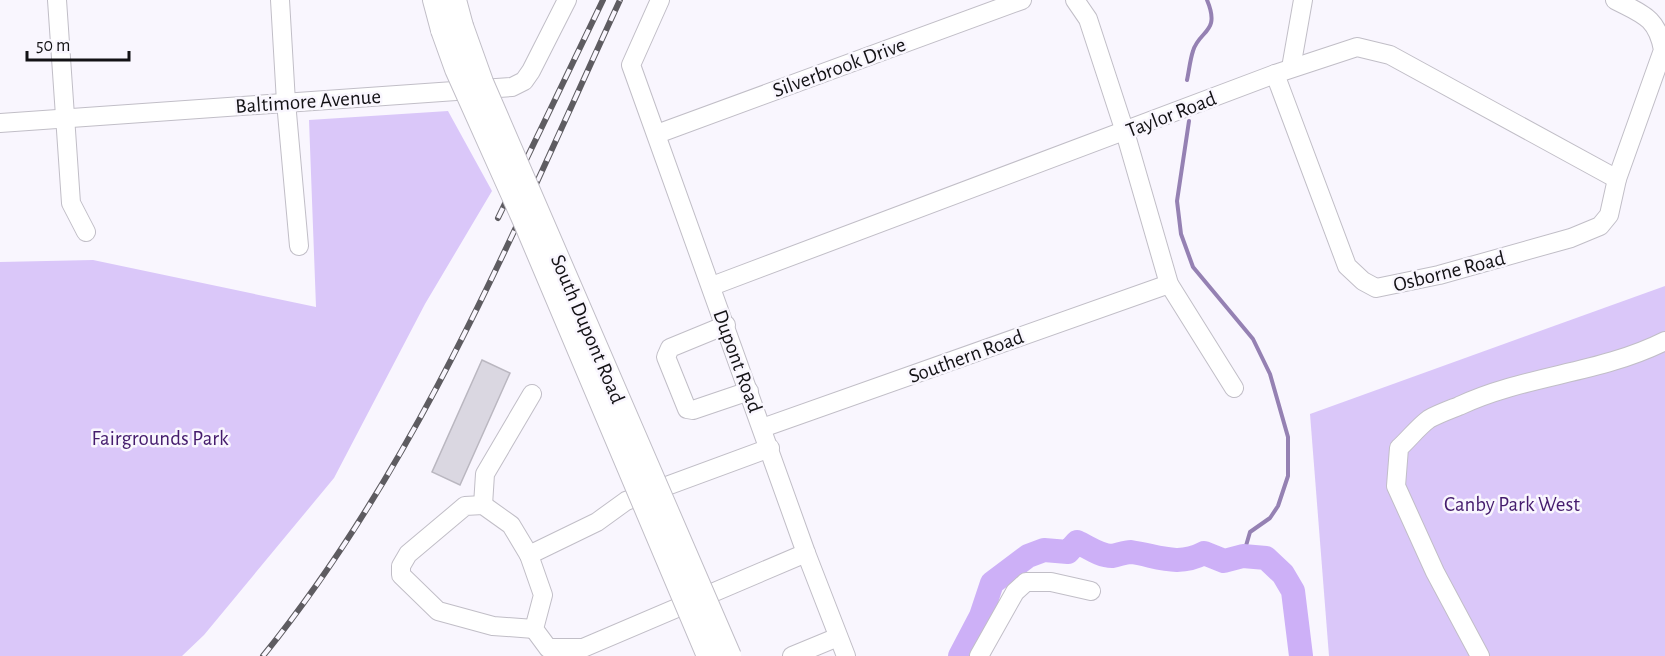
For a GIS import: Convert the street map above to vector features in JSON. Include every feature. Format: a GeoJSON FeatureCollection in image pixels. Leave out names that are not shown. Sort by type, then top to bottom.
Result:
{"type":"FeatureCollection","features":[{"type":"Feature","properties":{"kind":"main road","name":"South Dupont Road"},"geometry":{"type":"LineString","coordinates":[[434,0],[452,28],[486,93],[730,656]]}},
{"type":"Feature","properties":{"kind":"main road","name":"South Dupont Road"},"geometry":{"type":"LineString","coordinates":[[455,0],[452,28],[456,69],[525,223],[708,656]]}},
{"type":"Feature","properties":{"kind":"street"},"geometry":{"type":"LineString","coordinates":[[57,0],[71,203],[86,232]]}},
{"type":"Feature","properties":{"kind":"street"},"geometry":{"type":"LineString","coordinates":[[280,0],[286,102],[299,246]]}},
{"type":"Feature","properties":{"kind":"street","name":"Baltimore Avenue"},"geometry":{"type":"LineString","coordinates":[[0,123],[512,87],[524,81],[531,71],[567,0]]}},
{"type":"Feature","properties":{"kind":"street","name":"Dupont Road"},"geometry":{"type":"LineString","coordinates":[[660,0],[631,65],[806,553],[846,656]]}},
{"type":"Feature","properties":{"kind":"street","name":"Silverbrook Drive"},"geometry":{"type":"LineString","coordinates":[[657,134],[1022,0]]}},
{"type":"Feature","properties":{"kind":"street"},"geometry":{"type":"LineString","coordinates":[[1076,0],[1088,19],[1125,132],[1169,284],[1234,388]]}},
{"type":"Feature","properties":{"kind":"street"},"geometry":{"type":"LineString","coordinates":[[1283,71],[1303,0]]}},
{"type":"Feature","properties":{"kind":"street"},"geometry":{"type":"LineString","coordinates":[[1615,0],[1651,19],[1660,36],[1663,51],[1617,179]]}},
{"type":"Feature","properties":{"kind":"street","name":"Taylor Road"},"geometry":{"type":"LineString","coordinates":[[712,286],[1283,71],[1357,47],[1390,55],[1617,179]]}},
{"type":"Feature","properties":{"kind":"street","name":"Osborne Road"},"geometry":{"type":"LineString","coordinates":[[1283,71],[1347,266],[1363,281],[1377,288],[1450,272],[1571,238],[1599,226],[1609,215],[1617,179]]}},
{"type":"Feature","properties":{"kind":"street","name":"Southern Road"},"geometry":{"type":"LineString","coordinates":[[762,428],[1169,284]]}},
{"type":"Feature","properties":{"kind":"street"},"geometry":{"type":"LineString","coordinates":[[726,325],[670,348],[666,357],[687,409],[693,410],[749,391]]}},
{"type":"Feature","properties":{"kind":"street"},"geometry":{"type":"LineString","coordinates":[[1480,656],[1435,572],[1396,486],[1399,448],[1429,419],[1478,397],[1532,380],[1609,364],[1640,354],[1665,341]]}},
{"type":"Feature","properties":{"kind":"street"},"geometry":{"type":"LineString","coordinates":[[483,505],[485,474],[532,394]]}},
{"type":"Feature","properties":{"kind":"street"},"geometry":{"type":"LineString","coordinates":[[529,555],[597,522],[626,501],[770,448]]}},
{"type":"Feature","properties":{"kind":"street"},"geometry":{"type":"LineString","coordinates":[[534,629],[543,595],[529,555],[511,525],[483,505],[465,506],[408,554],[401,566],[401,575],[438,610],[493,626],[534,629],[548,648],[584,648],[806,553]]}},
{"type":"Feature","properties":{"kind":"street"},"geometry":{"type":"LineString","coordinates":[[979,656],[1015,592],[1026,582],[1051,582],[1091,591]]}},
{"type":"Feature","properties":{"kind":"street"},"geometry":{"type":"LineString","coordinates":[[792,656],[838,637]]}},
{"type":"Feature","properties":{"kind":"green space","name":"Fairgrounds Park"},"geometry":{"type":"Polygon","coordinates":[[[448,111],[492,191],[425,304],[334,478],[204,635],[182,656],[0,656],[0,262],[93,260],[316,307],[309,120],[448,111]]]}},
{"type":"Feature","properties":{"kind":"green space","name":"Canby Park West"},"geometry":{"type":"Polygon","coordinates":[[[1665,286],[1665,656],[1329,656],[1310,414],[1665,286]]]}},
{"type":"Feature","properties":{"kind":"building"},"geometry":{"type":"Polygon","coordinates":[[[482,360],[510,373],[460,485],[432,472],[482,360]]]}},
{"type":"Feature","properties":{"kind":"waterway"},"geometry":{"type":"LineString","coordinates":[[1187,80],[1196,44],[1208,30],[1212,19],[1207,0]]}},
{"type":"Feature","properties":{"kind":"waterway"},"geometry":{"type":"LineString","coordinates":[[1189,121],[1177,201],[1181,234],[1193,267],[1253,339],[1270,374],[1288,437],[1288,476],[1278,506],[1270,518],[1250,532],[1243,556]]}},
{"type":"Feature","properties":{"kind":"waterway"},"geometry":{"type":"LineString","coordinates":[[960,656],[981,616],[992,583],[1028,556],[1044,550],[1068,552],[1077,542],[1108,556],[1131,552],[1177,560],[1204,553],[1224,561],[1243,556],[1266,558],[1283,574],[1293,591],[1301,656]]}},
{"type":"Feature","properties":{"kind":"railway"},"geometry":{"type":"LineString","coordinates":[[498,218],[603,0]]}},
{"type":"Feature","properties":{"kind":"railway"},"geometry":{"type":"LineString","coordinates":[[263,656],[319,581],[370,503],[418,423],[503,255],[620,0]]}}]}
